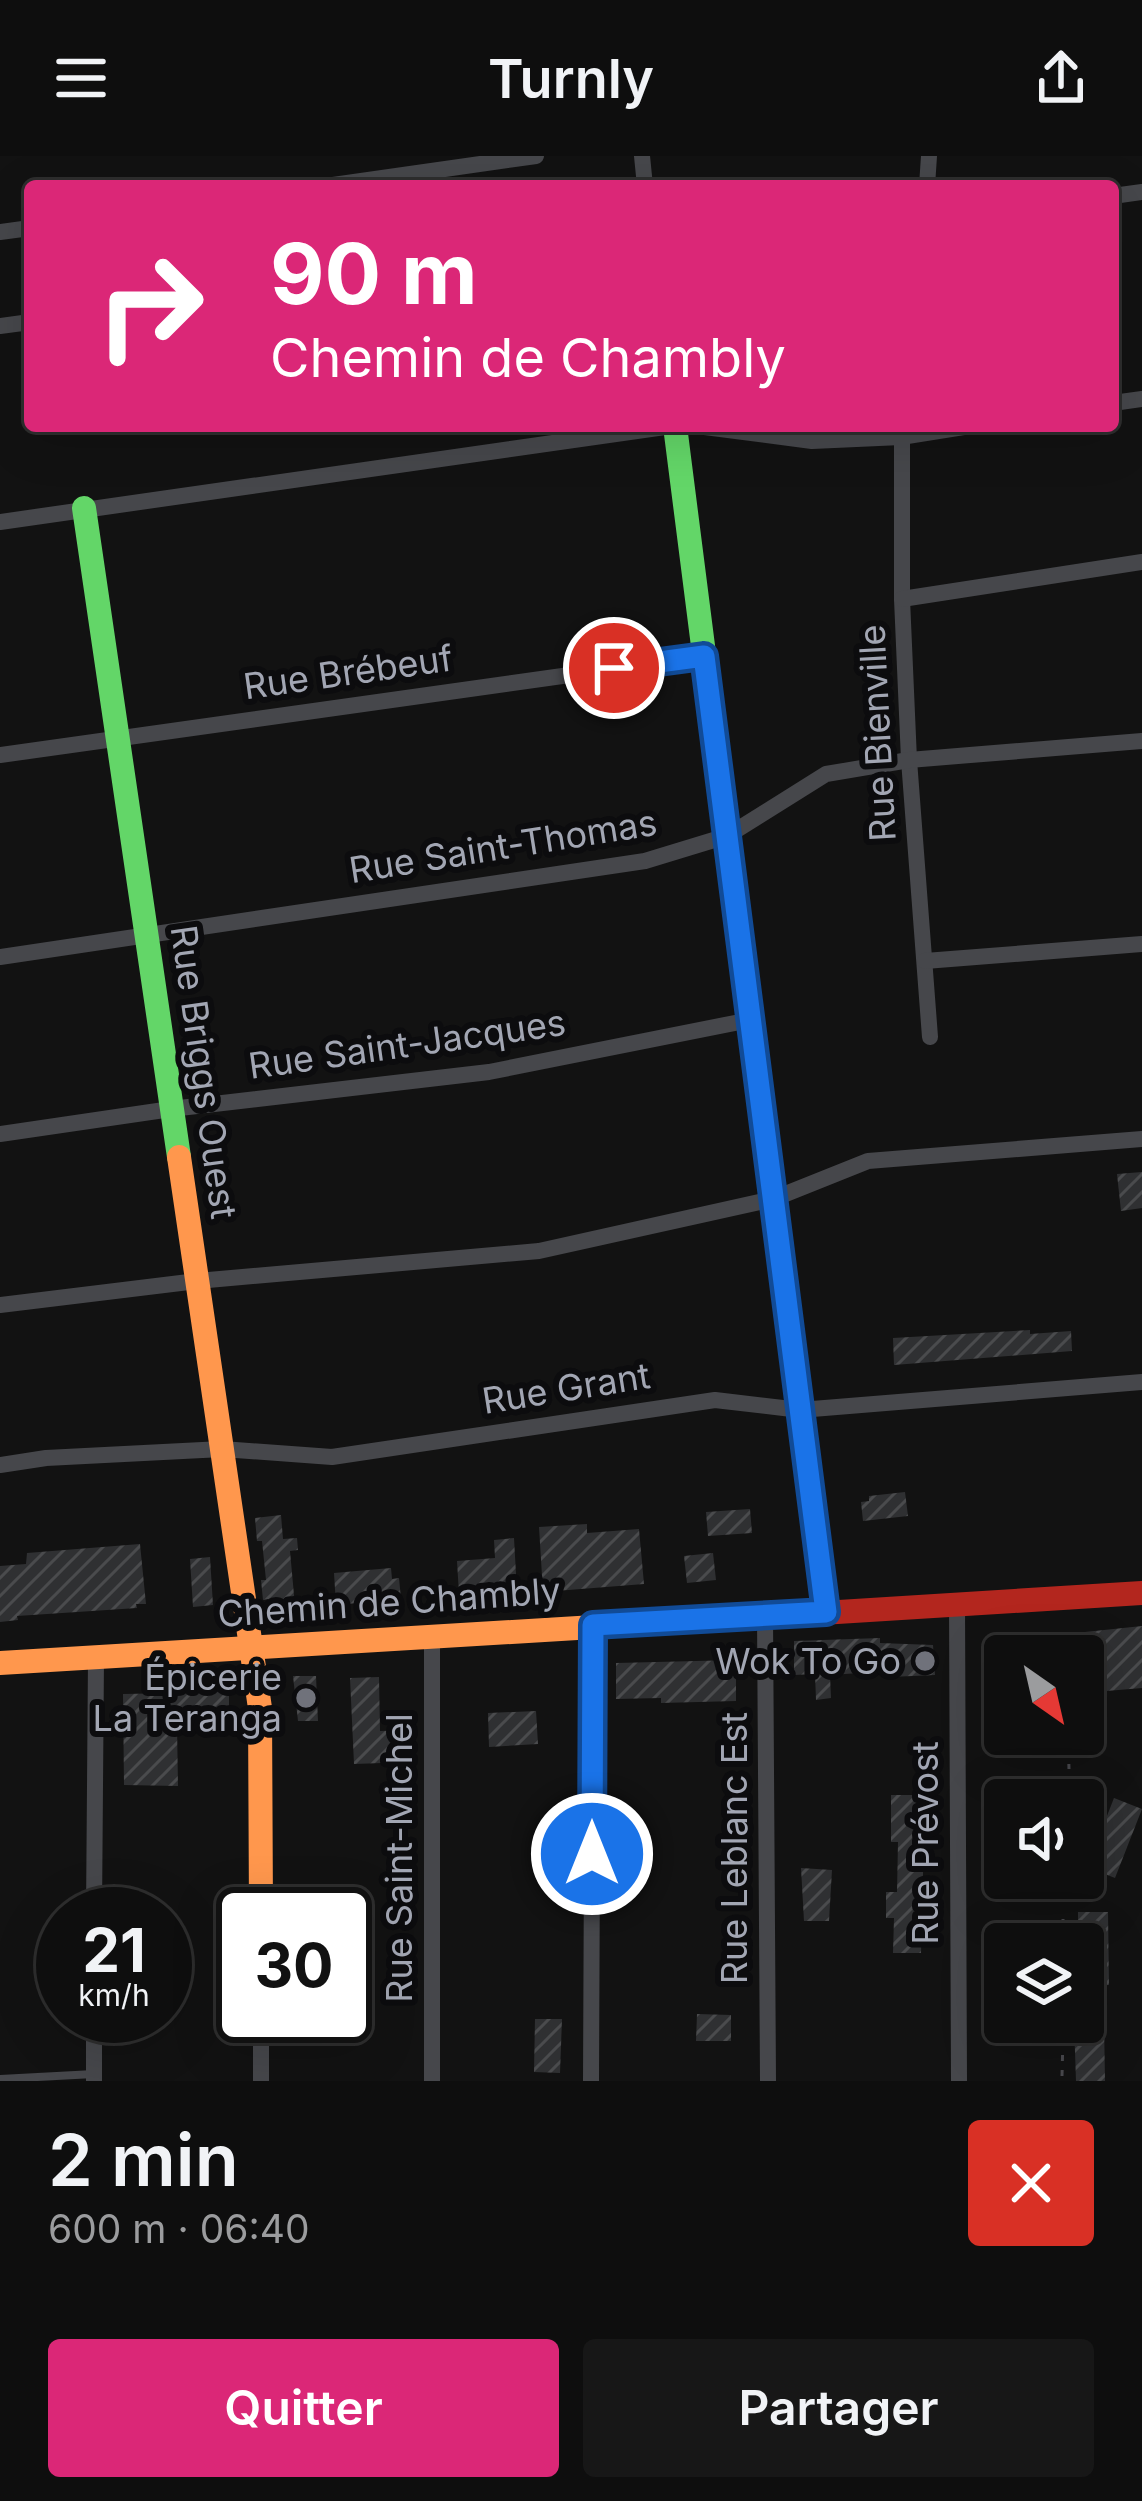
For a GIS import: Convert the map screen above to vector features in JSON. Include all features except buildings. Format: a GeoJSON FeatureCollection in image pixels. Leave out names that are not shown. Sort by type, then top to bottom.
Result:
{"type":"FeatureCollection","features":[{"type":"Feature","properties":{"kind":"street"},"geometry":{"type":"LineString","coordinates":[[368,180],[536,156]]}},
{"type":"Feature","properties":{"kind":"street"},"geometry":{"type":"LineString","coordinates":[[0,522],[631,432]]}},
{"type":"Feature","properties":{"kind":"street"},"geometry":{"type":"LineString","coordinates":[[675,432],[826,1612]]}},
{"type":"Feature","properties":{"kind":"street"},"geometry":{"type":"LineString","coordinates":[[743,432],[812,441],[892,432]]}},
{"type":"Feature","properties":{"kind":"street","name":"Rue Bienville"},"geometry":{"type":"LineString","coordinates":[[901,432],[909,760],[930,1036]]}},
{"type":"Feature","properties":{"kind":"street","name":"Rue Briggs Ouest"},"geometry":{"type":"LineString","coordinates":[[84,508],[260,1708],[261,1887]]}},
{"type":"Feature","properties":{"kind":"street"},"geometry":{"type":"LineString","coordinates":[[902,599],[1142,562]]}},
{"type":"Feature","properties":{"kind":"street","name":"Rue Brébeuf"},"geometry":{"type":"LineString","coordinates":[[0,755],[704,656]]}},
{"type":"Feature","properties":{"kind":"street","name":"Rue Saint-Thomas"},"geometry":{"type":"LineString","coordinates":[[0,957],[645,861],[727,836],[826,774],[909,760],[1142,741]]}},
{"type":"Feature","properties":{"kind":"street"},"geometry":{"type":"LineString","coordinates":[[926,961],[1142,944]]}},
{"type":"Feature","properties":{"kind":"street","name":"Rue Saint-Jacques"},"geometry":{"type":"LineString","coordinates":[[0,1134],[489,1072],[750,1020]]}},
{"type":"Feature","properties":{"kind":"street"},"geometry":{"type":"LineString","coordinates":[[0,1305],[539,1251],[773,1199],[868,1161],[1142,1139]]}},
{"type":"Feature","properties":{"kind":"street","name":"Rue Grant"},"geometry":{"type":"LineString","coordinates":[[0,1465],[46,1458],[222,1450],[332,1457],[715,1400],[800,1410],[1142,1382]]}},
{"type":"Feature","properties":{"kind":"street","name":"Chemin de Chambly"},"geometry":{"type":"LineString","coordinates":[[0,1663],[1142,1593]]}},
{"type":"Feature","properties":{"kind":"street","name":"Rue Prévost"},"geometry":{"type":"LineString","coordinates":[[957,1604],[959,2081]]}},
{"type":"Feature","properties":{"kind":"street","name":"Rue Leblanc Est"},"geometry":{"type":"LineString","coordinates":[[766,1615],[768,2081]]}},
{"type":"Feature","properties":{"kind":"street"},"geometry":{"type":"LineString","coordinates":[[591,2081],[593,1625]]}},
{"type":"Feature","properties":{"kind":"street","name":"Rue Saint-Michel"},"geometry":{"type":"LineString","coordinates":[[432,1634],[433,2081]]}},
{"type":"Feature","properties":{"kind":"street"},"geometry":{"type":"LineString","coordinates":[[94,1887],[96,1658]]}},
{"type":"Feature","properties":{"kind":"street"},"geometry":{"type":"LineString","coordinates":[[94,2043],[94,2078]]}},
{"type":"Feature","properties":{"kind":"street"},"geometry":{"type":"LineString","coordinates":[[261,2043],[262,2081]]}},
{"type":"Feature","properties":{"kind":"lane"},"geometry":{"type":"LineString","coordinates":[[0,2080],[94,2078]]}},
{"type":"Feature","properties":{"kind":"path"},"geometry":{"type":"LineString","coordinates":[[1069,1755],[1069,1769]]}},
{"type":"Feature","properties":{"kind":"path"},"geometry":{"type":"LineString","coordinates":[[1062,2076],[1063,2043]]}},
{"type":"Feature","properties":{"kind":"traffic: fast"},"geometry":{"type":"LineString","coordinates":[[676,432],[783,1274]]}},
{"type":"Feature","properties":{"kind":"traffic: fast"},"geometry":{"type":"LineString","coordinates":[[84,508],[179,1157]]}},
{"type":"Feature","properties":{"kind":"traffic: slow"},"geometry":{"type":"LineString","coordinates":[[179,1157],[260,1708],[261,1887]]}},
{"type":"Feature","properties":{"kind":"traffic: slow"},"geometry":{"type":"LineString","coordinates":[[0,1663],[725,1619]]}},
{"type":"Feature","properties":{"kind":"traffic: jam"},"geometry":{"type":"LineString","coordinates":[[783,1274],[826,1612]]}},
{"type":"Feature","properties":{"kind":"traffic: jam"},"geometry":{"type":"LineString","coordinates":[[725,1619],[1142,1593]]}},
{"type":"Feature","properties":{"kind":"place","name":"Wok To Go"},"geometry":{"type":"Point","coordinates":[925,1661]}},
{"type":"Feature","properties":{"kind":"place","name":"Épicerie La Teranga"},"geometry":{"type":"Point","coordinates":[306,1698]}},
{"type":"Feature","properties":{"kind":"route"},"geometry":{"type":"LineString","coordinates":[[592,1854],[593,1625],[826,1612],[704,656],[614,668]]}}]}
